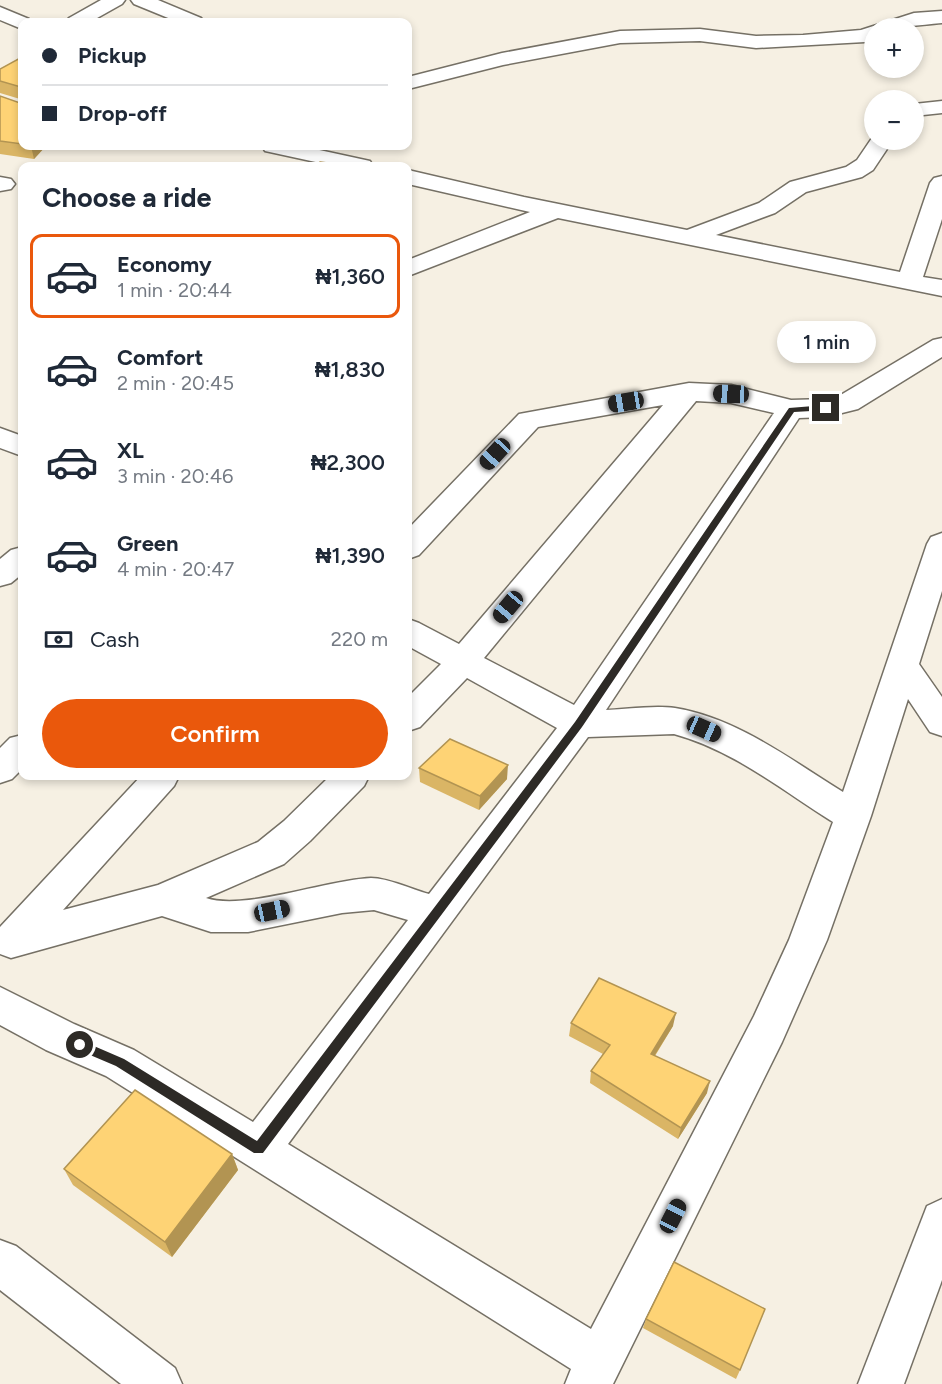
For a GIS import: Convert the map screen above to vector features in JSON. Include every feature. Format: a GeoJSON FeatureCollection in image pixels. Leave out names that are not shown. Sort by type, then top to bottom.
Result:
{"type":"FeatureCollection","features":[{"type":"Feature","properties":{"kind":"street"},"geometry":{"type":"LineString","coordinates":[[83,18],[115,0]]}},
{"type":"Feature","properties":{"kind":"street"},"geometry":{"type":"LineString","coordinates":[[141,0],[180,18]]}},
{"type":"Feature","properties":{"kind":"street"},"geometry":{"type":"LineString","coordinates":[[0,13],[18,21]]}},
{"type":"Feature","properties":{"kind":"street"},"geometry":{"type":"LineString","coordinates":[[924,19],[942,17]]}},
{"type":"Feature","properties":{"kind":"street"},"geometry":{"type":"LineString","coordinates":[[412,82],[502,59],[620,37],[700,35],[756,42],[864,36]]}},
{"type":"Feature","properties":{"kind":"street"},"geometry":{"type":"LineString","coordinates":[[924,109],[942,107]]}},
{"type":"Feature","properties":{"kind":"street"},"geometry":{"type":"LineString","coordinates":[[286,150],[324,162]]}},
{"type":"Feature","properties":{"kind":"street"},"geometry":{"type":"LineString","coordinates":[[689,237],[767,208],[798,187],[854,172],[865,165],[875,150]]}},
{"type":"Feature","properties":{"kind":"street"},"geometry":{"type":"LineString","coordinates":[[412,178],[557,210],[942,288]]}},
{"type":"Feature","properties":{"kind":"street"},"geometry":{"type":"LineString","coordinates":[[909,282],[942,183]]}},
{"type":"Feature","properties":{"kind":"street"},"geometry":{"type":"LineString","coordinates":[[412,267],[557,210]]}},
{"type":"Feature","properties":{"kind":"street"},"geometry":{"type":"LineString","coordinates":[[412,544],[529,420],[689,392],[731,394],[791,409],[826,408],[848,404],[942,346]]}},
{"type":"Feature","properties":{"kind":"street"},"geometry":{"type":"LineString","coordinates":[[412,714],[463,661],[689,392]]}},
{"type":"Feature","properties":{"kind":"street"},"geometry":{"type":"LineString","coordinates":[[258,1149],[579,724],[791,409]]}},
{"type":"Feature","properties":{"kind":"street"},"geometry":{"type":"LineString","coordinates":[[1,1007],[120,1062],[258,1149],[594,1372],[768,1029],[808,940],[853,816],[942,544]]}},
{"type":"Feature","properties":{"kind":"street"},"geometry":{"type":"LineString","coordinates":[[0,575],[18,561]]}},
{"type":"Feature","properties":{"kind":"street"},"geometry":{"type":"LineString","coordinates":[[412,633],[579,724],[674,722],[704,729],[736,743],[853,816]]}},
{"type":"Feature","properties":{"kind":"street"},"geometry":{"type":"LineString","coordinates":[[903,666],[942,723]]}},
{"type":"Feature","properties":{"kind":"street"},"geometry":{"type":"LineString","coordinates":[[0,769],[18,752]]}},
{"type":"Feature","properties":{"kind":"street"},"geometry":{"type":"LineString","coordinates":[[6,947],[158,780]]}},
{"type":"Feature","properties":{"kind":"street"},"geometry":{"type":"LineString","coordinates":[[6,947],[162,900],[271,853],[297,831],[348,780]]}},
{"type":"Feature","properties":{"kind":"street"},"geometry":{"type":"LineString","coordinates":[[162,900],[211,916],[248,916],[342,897],[374,894],[437,913]]}},
{"type":"Feature","properties":{"kind":"street"},"geometry":{"type":"LineString","coordinates":[[881,1384],[942,1221]]}},
{"type":"Feature","properties":{"kind":"street"},"geometry":{"type":"LineString","coordinates":[[6,1279],[159,1384]]}},
{"type":"Feature","properties":{"kind":"building"},"geometry":{"type":"Polygon","coordinates":[[[18,59],[18,86],[0,81],[0,69],[18,59]]]}},
{"type":"Feature","properties":{"kind":"building"},"geometry":{"type":"Polygon","coordinates":[[[0,96],[18,102],[18,143],[0,141],[0,96]]]}},
{"type":"Feature","properties":{"kind":"building"},"geometry":{"type":"Polygon","coordinates":[[[450,739],[508,765],[480,796],[419,768],[450,739]]]}},
{"type":"Feature","properties":{"kind":"building"},"geometry":{"type":"Polygon","coordinates":[[[599,978],[676,1013],[651,1054],[710,1081],[681,1128],[591,1071],[610,1045],[571,1023],[599,978]]]}},
{"type":"Feature","properties":{"kind":"building"},"geometry":{"type":"Polygon","coordinates":[[[135,1090],[232,1154],[165,1242],[64,1169],[135,1090]]]}},
{"type":"Feature","properties":{"kind":"building"},"geometry":{"type":"Polygon","coordinates":[[[674,1262],[765,1309],[740,1370],[646,1319],[674,1262]]]}},
{"type":"Feature","properties":{"kind":"route"},"geometry":{"type":"LineString","coordinates":[[80,1045],[120,1062],[258,1149],[579,724],[791,409],[826,408]]}}]}
